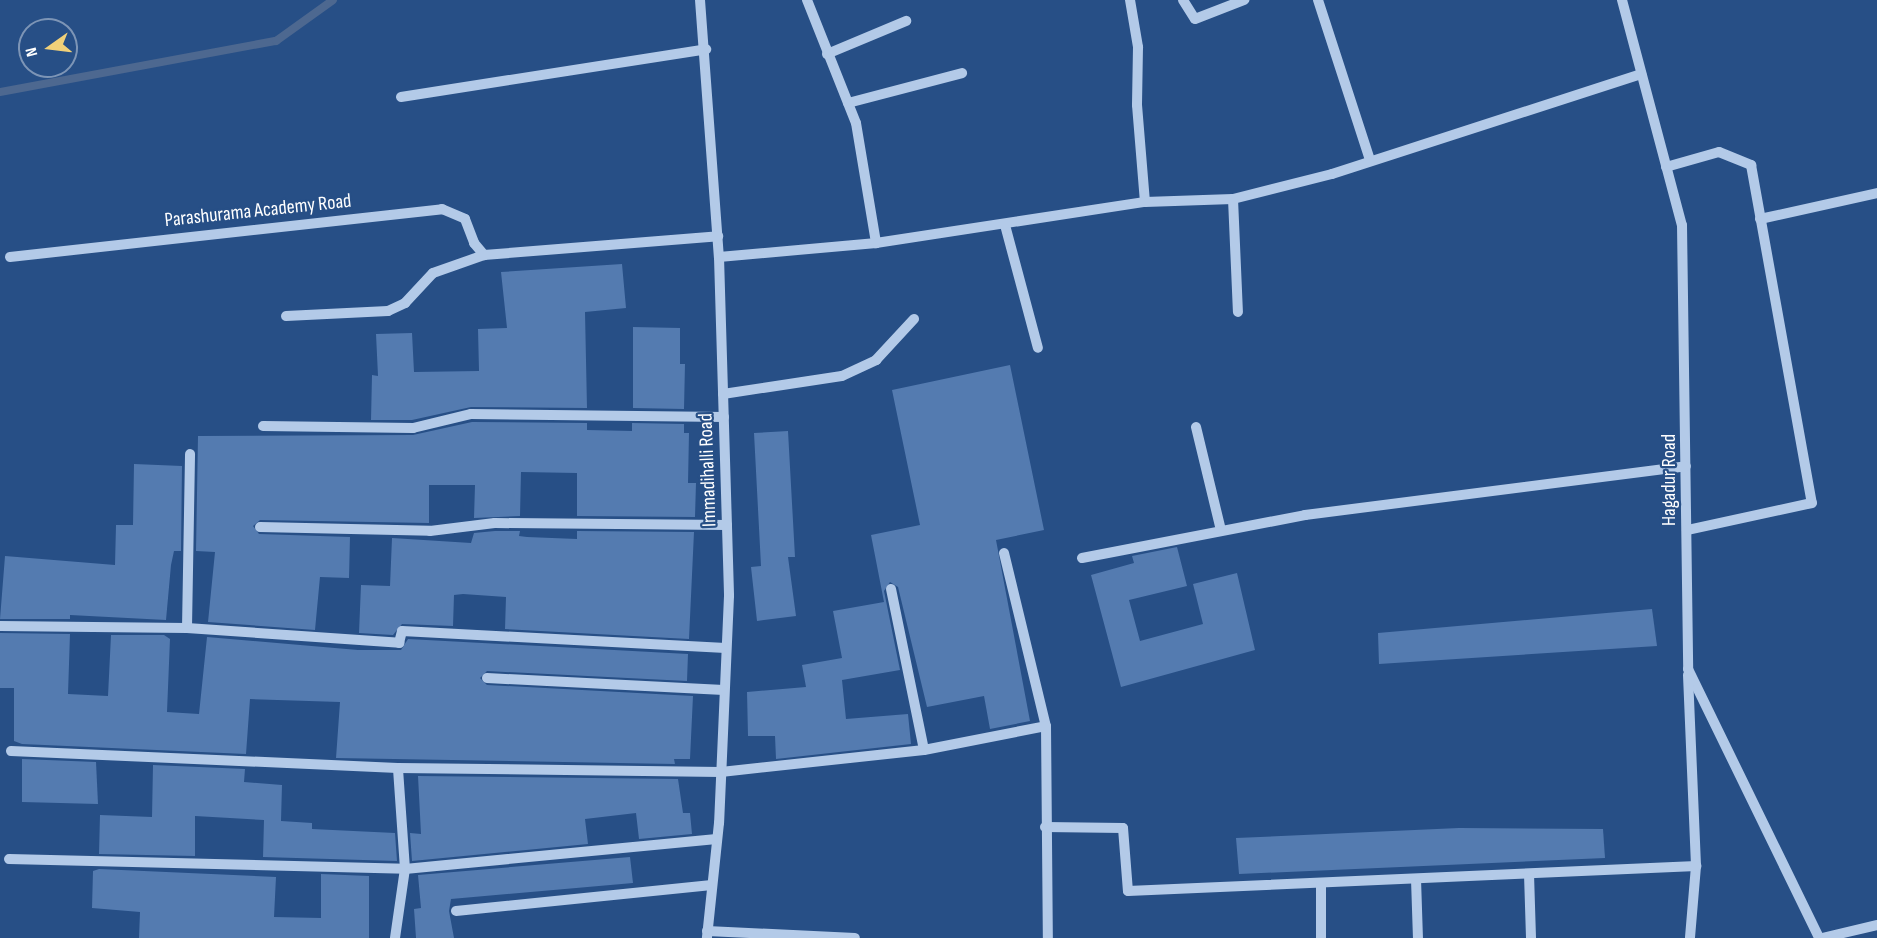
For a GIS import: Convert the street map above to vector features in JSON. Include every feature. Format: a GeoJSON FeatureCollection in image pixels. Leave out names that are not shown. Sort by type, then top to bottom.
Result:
{"type":"FeatureCollection","features":[{"type":"Feature","properties":{"kind":"street","name":"Immadihalli Road"},"geometry":{"type":"LineString","coordinates":[[700,0],[706,49],[718,236],[727,525],[726,648],[721,772],[707,935]]}},
{"type":"Feature","properties":{"kind":"street"},"geometry":{"type":"LineString","coordinates":[[807,0],[856,123],[876,243]]}},
{"type":"Feature","properties":{"kind":"street"},"geometry":{"type":"LineString","coordinates":[[1130,0],[1138,46],[1137,105],[1145,202]]}},
{"type":"Feature","properties":{"kind":"street"},"geometry":{"type":"LineString","coordinates":[[1183,0],[1195,19],[1244,0]]}},
{"type":"Feature","properties":{"kind":"street"},"geometry":{"type":"LineString","coordinates":[[1318,0],[1370,160]]}},
{"type":"Feature","properties":{"kind":"street","name":"Hagadur Road"},"geometry":{"type":"LineString","coordinates":[[1622,0],[1682,225],[1688,669],[1821,938]]}},
{"type":"Feature","properties":{"kind":"street"},"geometry":{"type":"LineString","coordinates":[[827,54],[906,21]]}},
{"type":"Feature","properties":{"kind":"street"},"geometry":{"type":"LineString","coordinates":[[401,97],[706,49]]}},
{"type":"Feature","properties":{"kind":"street"},"geometry":{"type":"LineString","coordinates":[[848,103],[962,73]]}},
{"type":"Feature","properties":{"kind":"street"},"geometry":{"type":"LineString","coordinates":[[719,256],[876,243],[1145,202],[1233,199],[1370,160],[1641,74]]}},
{"type":"Feature","properties":{"kind":"street"},"geometry":{"type":"LineString","coordinates":[[1666,167],[1719,152],[1751,165],[1812,503],[1687,530]]}},
{"type":"Feature","properties":{"kind":"street"},"geometry":{"type":"LineString","coordinates":[[1760,219],[1877,193]]}},
{"type":"Feature","properties":{"kind":"street"},"geometry":{"type":"LineString","coordinates":[[1233,199],[1238,312]]}},
{"type":"Feature","properties":{"kind":"street","name":"Parashurama Academy Road"},"geometry":{"type":"LineString","coordinates":[[10,257],[442,209],[465,219],[474,243],[484,255]]}},
{"type":"Feature","properties":{"kind":"street"},"geometry":{"type":"LineString","coordinates":[[1005,225],[1038,348]]}},
{"type":"Feature","properties":{"kind":"street"},"geometry":{"type":"LineString","coordinates":[[286,316],[388,311],[405,303],[433,273],[484,255],[718,236]]}},
{"type":"Feature","properties":{"kind":"street"},"geometry":{"type":"LineString","coordinates":[[723,394],[842,376],[876,360],[914,320]]}},
{"type":"Feature","properties":{"kind":"street"},"geometry":{"type":"LineString","coordinates":[[263,426],[413,428],[471,414],[724,417]]}},
{"type":"Feature","properties":{"kind":"street"},"geometry":{"type":"LineString","coordinates":[[1196,427],[1221,530]]}},
{"type":"Feature","properties":{"kind":"street"},"geometry":{"type":"LineString","coordinates":[[187,628],[190,454]]}},
{"type":"Feature","properties":{"kind":"street"},"geometry":{"type":"LineString","coordinates":[[1082,558],[1221,530],[1478,491],[1686,466]]}},
{"type":"Feature","properties":{"kind":"street"},"geometry":{"type":"LineString","coordinates":[[260,527],[430,531],[495,523],[727,525]]}},
{"type":"Feature","properties":{"kind":"street"},"geometry":{"type":"LineString","coordinates":[[1004,553],[1046,726],[1045,827],[1048,938]]}},
{"type":"Feature","properties":{"kind":"street"},"geometry":{"type":"LineString","coordinates":[[891,589],[924,750]]}},
{"type":"Feature","properties":{"kind":"street"},"geometry":{"type":"LineString","coordinates":[[0,626],[187,628],[399,643],[402,631],[726,648]]}},
{"type":"Feature","properties":{"kind":"street"},"geometry":{"type":"LineString","coordinates":[[1688,669],[1696,866],[1690,938]]}},
{"type":"Feature","properties":{"kind":"street"},"geometry":{"type":"LineString","coordinates":[[487,678],[724,690]]}},
{"type":"Feature","properties":{"kind":"street"},"geometry":{"type":"LineString","coordinates":[[11,751],[398,768],[721,772],[924,750],[1046,726]]}},
{"type":"Feature","properties":{"kind":"street"},"geometry":{"type":"LineString","coordinates":[[395,938],[405,869],[398,768]]}},
{"type":"Feature","properties":{"kind":"street"},"geometry":{"type":"LineString","coordinates":[[1045,827],[1123,828],[1128,891],[1696,866]]}},
{"type":"Feature","properties":{"kind":"street"},"geometry":{"type":"LineString","coordinates":[[9,859],[405,869],[717,839]]}},
{"type":"Feature","properties":{"kind":"street"},"geometry":{"type":"LineString","coordinates":[[1529,874],[1531,938]]}},
{"type":"Feature","properties":{"kind":"street"},"geometry":{"type":"LineString","coordinates":[[1416,879],[1418,938]]}},
{"type":"Feature","properties":{"kind":"street"},"geometry":{"type":"LineString","coordinates":[[1321,884],[1321,938]]}},
{"type":"Feature","properties":{"kind":"street"},"geometry":{"type":"LineString","coordinates":[[456,911],[712,885]]}},
{"type":"Feature","properties":{"kind":"street"},"geometry":{"type":"LineString","coordinates":[[1821,938],[1877,926]]}},
{"type":"Feature","properties":{"kind":"street"},"geometry":{"type":"LineString","coordinates":[[707,935],[855,938]]}},
{"type":"Feature","properties":{"kind":"building"},"geometry":{"type":"Polygon","coordinates":[[[622,264],[626,308],[585,312],[587,408],[471,407],[412,420],[371,420],[372,375],[378,376],[376,334],[412,333],[414,372],[479,371],[478,329],[507,328],[501,272],[622,264]]]}},
{"type":"Feature","properties":{"kind":"building"},"geometry":{"type":"Polygon","coordinates":[[[633,327],[680,328],[680,364],[685,364],[684,409],[633,408],[633,327]]]}},
{"type":"Feature","properties":{"kind":"building"},"geometry":{"type":"Polygon","coordinates":[[[1010,365],[1044,530],[996,540],[1030,721],[990,729],[984,696],[927,707],[898,587],[890,582],[884,591],[900,670],[842,680],[846,719],[908,714],[911,744],[776,759],[775,736],[748,736],[747,692],[806,687],[802,665],[842,658],[833,611],[884,602],[871,535],[920,525],[892,390],[1010,365]]]}},
{"type":"Feature","properties":{"kind":"building"},"geometry":{"type":"Polygon","coordinates":[[[472,422],[587,423],[587,430],[632,431],[632,423],[684,424],[684,433],[689,433],[688,483],[696,483],[695,517],[577,516],[577,473],[521,472],[520,516],[474,518],[475,485],[429,485],[429,523],[260,520],[253,526],[259,534],[350,537],[349,578],[320,577],[315,630],[208,622],[215,552],[196,551],[198,436],[413,435],[472,422]]]}},
{"type":"Feature","properties":{"kind":"building"},"geometry":{"type":"Polygon","coordinates":[[[788,431],[795,557],[788,557],[796,616],[757,621],[751,567],[761,566],[754,433],[788,431]]]}},
{"type":"Feature","properties":{"kind":"building"},"geometry":{"type":"Polygon","coordinates":[[[134,464],[182,466],[181,551],[174,551],[166,620],[70,615],[70,619],[0,619],[5,556],[115,565],[116,525],[133,525],[134,464]]]}},
{"type":"Feature","properties":{"kind":"building"},"geometry":{"type":"Polygon","coordinates":[[[520,531],[519,536],[527,537],[577,539],[577,531],[694,532],[689,639],[505,629],[506,597],[463,594],[454,595],[453,626],[402,624],[393,635],[359,633],[361,585],[390,586],[392,538],[471,543],[474,533],[520,531]]]}},
{"type":"Feature","properties":{"kind":"building"},"geometry":{"type":"Polygon","coordinates":[[[1177,547],[1187,586],[1129,600],[1140,641],[1203,624],[1193,584],[1237,573],[1255,650],[1121,687],[1091,575],[1134,563],[1132,556],[1177,547]]]}},
{"type":"Feature","properties":{"kind":"building"},"geometry":{"type":"Polygon","coordinates":[[[1652,609],[1657,646],[1379,664],[1378,633],[1652,609]]]}},
{"type":"Feature","properties":{"kind":"building"},"geometry":{"type":"Polygon","coordinates":[[[0,633],[70,634],[68,694],[108,696],[111,635],[164,635],[170,639],[167,712],[199,714],[207,637],[358,650],[401,650],[408,639],[688,654],[687,681],[487,671],[480,678],[487,685],[693,696],[690,759],[674,759],[675,764],[336,758],[340,702],[250,699],[246,754],[22,744],[14,741],[14,688],[0,688],[0,633]]]}},
{"type":"Feature","properties":{"kind":"building"},"geometry":{"type":"Polygon","coordinates":[[[22,759],[96,762],[98,804],[22,802],[22,759]]]}},
{"type":"Feature","properties":{"kind":"building"},"geometry":{"type":"Polygon","coordinates":[[[153,765],[245,769],[244,782],[282,785],[281,821],[312,823],[312,829],[395,833],[397,861],[263,857],[264,820],[195,816],[195,856],[99,854],[100,815],[152,817],[153,765]]]}},
{"type":"Feature","properties":{"kind":"building"},"geometry":{"type":"Polygon","coordinates":[[[418,776],[678,779],[683,813],[690,813],[692,834],[639,839],[636,813],[585,819],[588,844],[412,861],[410,833],[421,834],[418,776]]]}},
{"type":"Feature","properties":{"kind":"building"},"geometry":{"type":"Polygon","coordinates":[[[1459,828],[1603,829],[1605,858],[1239,874],[1236,838],[1459,828]]]}},
{"type":"Feature","properties":{"kind":"building"},"geometry":{"type":"Polygon","coordinates":[[[630,857],[633,883],[451,899],[449,911],[454,938],[416,938],[414,909],[421,908],[418,875],[630,857]]]}},
{"type":"Feature","properties":{"kind":"building"},"geometry":{"type":"Polygon","coordinates":[[[99,869],[276,877],[274,917],[321,918],[321,874],[369,876],[369,938],[139,938],[140,912],[92,908],[93,871],[99,869]]]}},
{"type":"Feature","properties":{"kind":"waterway"},"geometry":{"type":"LineString","coordinates":[[0,92],[276,41],[333,0]]}}]}
